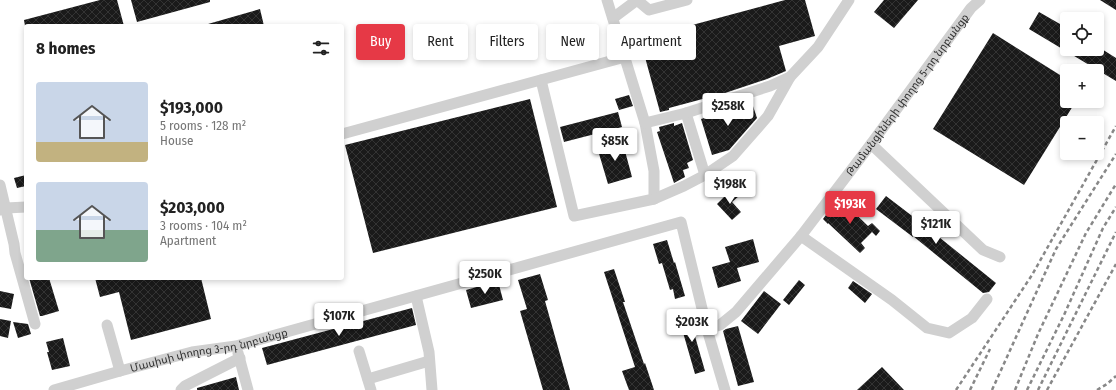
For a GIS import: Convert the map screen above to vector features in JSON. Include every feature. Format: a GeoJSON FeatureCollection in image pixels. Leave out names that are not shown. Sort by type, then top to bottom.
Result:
{"type":"FeatureCollection","features":[{"type":"Feature","properties":{"kind":"street"},"geometry":{"type":"LineString","coordinates":[[607,0],[615,24]]}},
{"type":"Feature","properties":{"kind":"street"},"geometry":{"type":"LineString","coordinates":[[613,18],[637,0],[649,10],[687,0]]}},
{"type":"Feature","properties":{"kind":"street"},"geometry":{"type":"LineString","coordinates":[[541,80],[574,216],[654,199],[705,175],[733,156],[768,116],[790,76],[818,47],[849,0]]}},
{"type":"Feature","properties":{"kind":"street","name":"Թամանցիների փողոց 5-րդ նրբանցք"},"geometry":{"type":"LineString","coordinates":[[707,329],[720,324],[736,312],[801,236],[971,8],[980,0]]}},
{"type":"Feature","properties":{"kind":"street"},"geometry":{"type":"LineString","coordinates":[[344,133],[614,60]]}},
{"type":"Feature","properties":{"kind":"street"},"geometry":{"type":"LineString","coordinates":[[626,60],[645,123],[654,171],[654,199]]}},
{"type":"Feature","properties":{"kind":"street"},"geometry":{"type":"LineString","coordinates":[[645,123],[686,113],[770,86],[790,76]]}},
{"type":"Feature","properties":{"kind":"street"},"geometry":{"type":"LineString","coordinates":[[686,113],[705,175]]}},
{"type":"Feature","properties":{"kind":"street"},"geometry":{"type":"LineString","coordinates":[[871,144],[983,250],[1000,257]]}},
{"type":"Feature","properties":{"kind":"street"},"geometry":{"type":"LineString","coordinates":[[0,185],[3,209],[14,244],[15,253],[35,324]]}},
{"type":"Feature","properties":{"kind":"street"},"geometry":{"type":"LineString","coordinates":[[3,209],[24,207]]}},
{"type":"Feature","properties":{"kind":"street","name":"Մասիսի փողոց 3-րդ նրբանցք"},"geometry":{"type":"LineString","coordinates":[[54,390],[192,352],[236,346],[681,222],[707,329],[725,390]]}},
{"type":"Feature","properties":{"kind":"street"},"geometry":{"type":"LineString","coordinates":[[801,236],[892,300],[927,328],[949,333],[972,318],[987,299]]}},
{"type":"Feature","properties":{"kind":"street"},"geometry":{"type":"LineString","coordinates":[[416,296],[429,352],[432,390]]}},
{"type":"Feature","properties":{"kind":"street"},"geometry":{"type":"LineString","coordinates":[[107,325],[120,371]]}},
{"type":"Feature","properties":{"kind":"street"},"geometry":{"type":"LineString","coordinates":[[236,346],[248,390]]}},
{"type":"Feature","properties":{"kind":"street"},"geometry":{"type":"LineString","coordinates":[[359,351],[371,390]]}},
{"type":"Feature","properties":{"kind":"street"},"geometry":{"type":"LineString","coordinates":[[181,390],[185,386],[240,358]]}},
{"type":"Feature","properties":{"kind":"street"},"geometry":{"type":"LineString","coordinates":[[368,379],[429,361]]}},
{"type":"Feature","properties":{"kind":"building"},"geometry":{"type":"Polygon","coordinates":[[[100,0],[117,0],[123,24],[25,24],[24,20],[100,0]]]}},
{"type":"Feature","properties":{"kind":"building"},"geometry":{"type":"Polygon","coordinates":[[[131,0],[210,0],[210,2],[137,22],[131,0]]]}},
{"type":"Feature","properties":{"kind":"building"},"geometry":{"type":"Polygon","coordinates":[[[785,0],[805,0],[815,36],[779,46],[786,71],[725,93],[669,108],[669,110],[660,112],[646,60],[696,60],[696,24],[785,0]]]}},
{"type":"Feature","properties":{"kind":"building"},"geometry":{"type":"Polygon","coordinates":[[[884,0],[918,0],[894,28],[874,12],[884,0]]]}},
{"type":"Feature","properties":{"kind":"building"},"geometry":{"type":"Polygon","coordinates":[[[1100,0],[1116,0],[1116,10],[1100,0]]]}},
{"type":"Feature","properties":{"kind":"building"},"geometry":{"type":"Polygon","coordinates":[[[260,9],[264,24],[208,24],[260,9]]]}},
{"type":"Feature","properties":{"kind":"building"},"geometry":{"type":"Polygon","coordinates":[[[1039,12],[1060,24],[1060,48],[1029,29],[1039,12]]]}},
{"type":"Feature","properties":{"kind":"building"},"geometry":{"type":"Polygon","coordinates":[[[993,33],[1060,75],[1060,108],[1072,108],[1067,116],[1060,116],[1060,127],[1024,185],[933,129],[993,33]]]}},
{"type":"Feature","properties":{"kind":"building"},"geometry":{"type":"Polygon","coordinates":[[[1104,50],[1116,58],[1116,81],[1104,74],[1104,64],[1088,64],[1074,56],[1104,56],[1104,50]]]}},
{"type":"Feature","properties":{"kind":"building"},"geometry":{"type":"Polygon","coordinates":[[[629,95],[633,106],[619,110],[615,99],[629,95]]]}},
{"type":"Feature","properties":{"kind":"building"},"geometry":{"type":"Polygon","coordinates":[[[530,99],[557,207],[373,253],[345,145],[530,99]]]}},
{"type":"Feature","properties":{"kind":"building"},"geometry":{"type":"Polygon","coordinates":[[[752,103],[757,118],[729,150],[712,155],[701,119],[752,103]]]}},
{"type":"Feature","properties":{"kind":"building"},"geometry":{"type":"Polygon","coordinates":[[[618,112],[622,127],[564,142],[560,127],[618,112]]]}},
{"type":"Feature","properties":{"kind":"building"},"geometry":{"type":"Polygon","coordinates":[[[674,123],[674,126],[682,123],[693,160],[687,163],[689,168],[683,170],[685,177],[674,183],[657,132],[660,131],[659,127],[674,123]]]}},
{"type":"Feature","properties":{"kind":"building"},"geometry":{"type":"Polygon","coordinates":[[[622,140],[632,177],[608,184],[597,147],[622,140]]]}},
{"type":"Feature","properties":{"kind":"building"},"geometry":{"type":"Polygon","coordinates":[[[24,176],[24,186],[17,188],[14,178],[24,176]]]}},
{"type":"Feature","properties":{"kind":"building"},"geometry":{"type":"Polygon","coordinates":[[[732,189],[739,196],[732,202],[741,212],[732,220],[717,204],[732,189]]]}},
{"type":"Feature","properties":{"kind":"building"},"geometry":{"type":"Polygon","coordinates":[[[886,196],[996,283],[989,292],[983,293],[913,236],[876,209],[886,196]]]}},
{"type":"Feature","properties":{"kind":"building"},"geometry":{"type":"Polygon","coordinates":[[[839,198],[868,226],[872,223],[880,231],[876,236],[872,232],[861,243],[865,248],[860,253],[823,219],[839,198]]]}},
{"type":"Feature","properties":{"kind":"building"},"geometry":{"type":"Polygon","coordinates":[[[753,239],[759,262],[737,268],[741,281],[718,288],[712,267],[730,262],[725,247],[753,239]]]}},
{"type":"Feature","properties":{"kind":"building"},"geometry":{"type":"Polygon","coordinates":[[[667,240],[685,296],[675,299],[673,289],[670,290],[662,263],[659,264],[653,244],[667,240]]]}},
{"type":"Feature","properties":{"kind":"building"},"geometry":{"type":"Polygon","coordinates":[[[614,269],[625,302],[623,302],[654,390],[629,390],[622,371],[635,367],[604,272],[614,269]]]}},
{"type":"Feature","properties":{"kind":"building"},"geometry":{"type":"Polygon","coordinates":[[[540,274],[548,300],[545,301],[570,390],[543,390],[520,311],[527,309],[518,280],[540,274]]]}},
{"type":"Feature","properties":{"kind":"building"},"geometry":{"type":"Polygon","coordinates":[[[30,280],[50,280],[59,311],[40,316],[30,280]]]}},
{"type":"Feature","properties":{"kind":"building"},"geometry":{"type":"Polygon","coordinates":[[[96,280],[201,280],[211,319],[131,340],[119,292],[100,297],[96,280]]]}},
{"type":"Feature","properties":{"kind":"building"},"geometry":{"type":"Polygon","coordinates":[[[799,280],[805,285],[789,305],[783,300],[799,280]]]}},
{"type":"Feature","properties":{"kind":"building"},"geometry":{"type":"Polygon","coordinates":[[[498,281],[503,300],[471,308],[466,290],[498,281]]]}},
{"type":"Feature","properties":{"kind":"building"},"geometry":{"type":"Polygon","coordinates":[[[853,281],[872,294],[865,303],[848,288],[853,281]]]}},
{"type":"Feature","properties":{"kind":"building"},"geometry":{"type":"Polygon","coordinates":[[[0,291],[14,294],[11,309],[0,307],[0,291]]]}},
{"type":"Feature","properties":{"kind":"building"},"geometry":{"type":"Polygon","coordinates":[[[764,291],[781,304],[758,334],[741,321],[764,291]]]}},
{"type":"Feature","properties":{"kind":"building"},"geometry":{"type":"Polygon","coordinates":[[[412,308],[416,325],[267,365],[262,348],[412,308]]]}},
{"type":"Feature","properties":{"kind":"building"},"geometry":{"type":"Polygon","coordinates":[[[688,312],[705,371],[695,374],[678,315],[688,312]]]}},
{"type":"Feature","properties":{"kind":"building"},"geometry":{"type":"Polygon","coordinates":[[[0,319],[11,321],[8,338],[0,336],[0,319]]]}},
{"type":"Feature","properties":{"kind":"building"},"geometry":{"type":"Polygon","coordinates":[[[13,322],[28,324],[31,334],[18,338],[13,322]]]}},
{"type":"Feature","properties":{"kind":"building"},"geometry":{"type":"Polygon","coordinates":[[[738,326],[754,382],[738,386],[723,331],[738,326]]]}},
{"type":"Feature","properties":{"kind":"building"},"geometry":{"type":"Polygon","coordinates":[[[63,338],[70,366],[52,370],[46,342],[63,338]]]}},
{"type":"Feature","properties":{"kind":"building"},"geometry":{"type":"Polygon","coordinates":[[[882,367],[904,390],[857,390],[882,367]]]}},
{"type":"Feature","properties":{"kind":"building"},"geometry":{"type":"Polygon","coordinates":[[[236,377],[239,390],[197,390],[197,388],[236,377]]]}},
{"type":"Feature","properties":{"kind":"railway"},"geometry":{"type":"LineString","coordinates":[[956,390],[1032,275],[1116,126]]}},
{"type":"Feature","properties":{"kind":"railway"},"geometry":{"type":"LineString","coordinates":[[992,390],[1056,249],[1116,154]]}},
{"type":"Feature","properties":{"kind":"railway"},"geometry":{"type":"LineString","coordinates":[[1015,390],[1038,334],[1086,233],[1116,184]]}},
{"type":"Feature","properties":{"kind":"railway"},"geometry":{"type":"LineString","coordinates":[[1027,390],[1064,315],[1103,228],[1116,207]]}},
{"type":"Feature","properties":{"kind":"railway"},"geometry":{"type":"LineString","coordinates":[[1038,390],[1116,232]]}},
{"type":"Feature","properties":{"kind":"railway"},"geometry":{"type":"LineString","coordinates":[[1047,390],[1116,264]]}},
{"type":"Feature","properties":{"kind":"railway"},"geometry":{"type":"LineString","coordinates":[[970,390],[990,349]]}},
{"type":"Feature","properties":{"kind":"railway"},"geometry":{"type":"LineString","coordinates":[[1097,390],[1116,376]]}}]}
